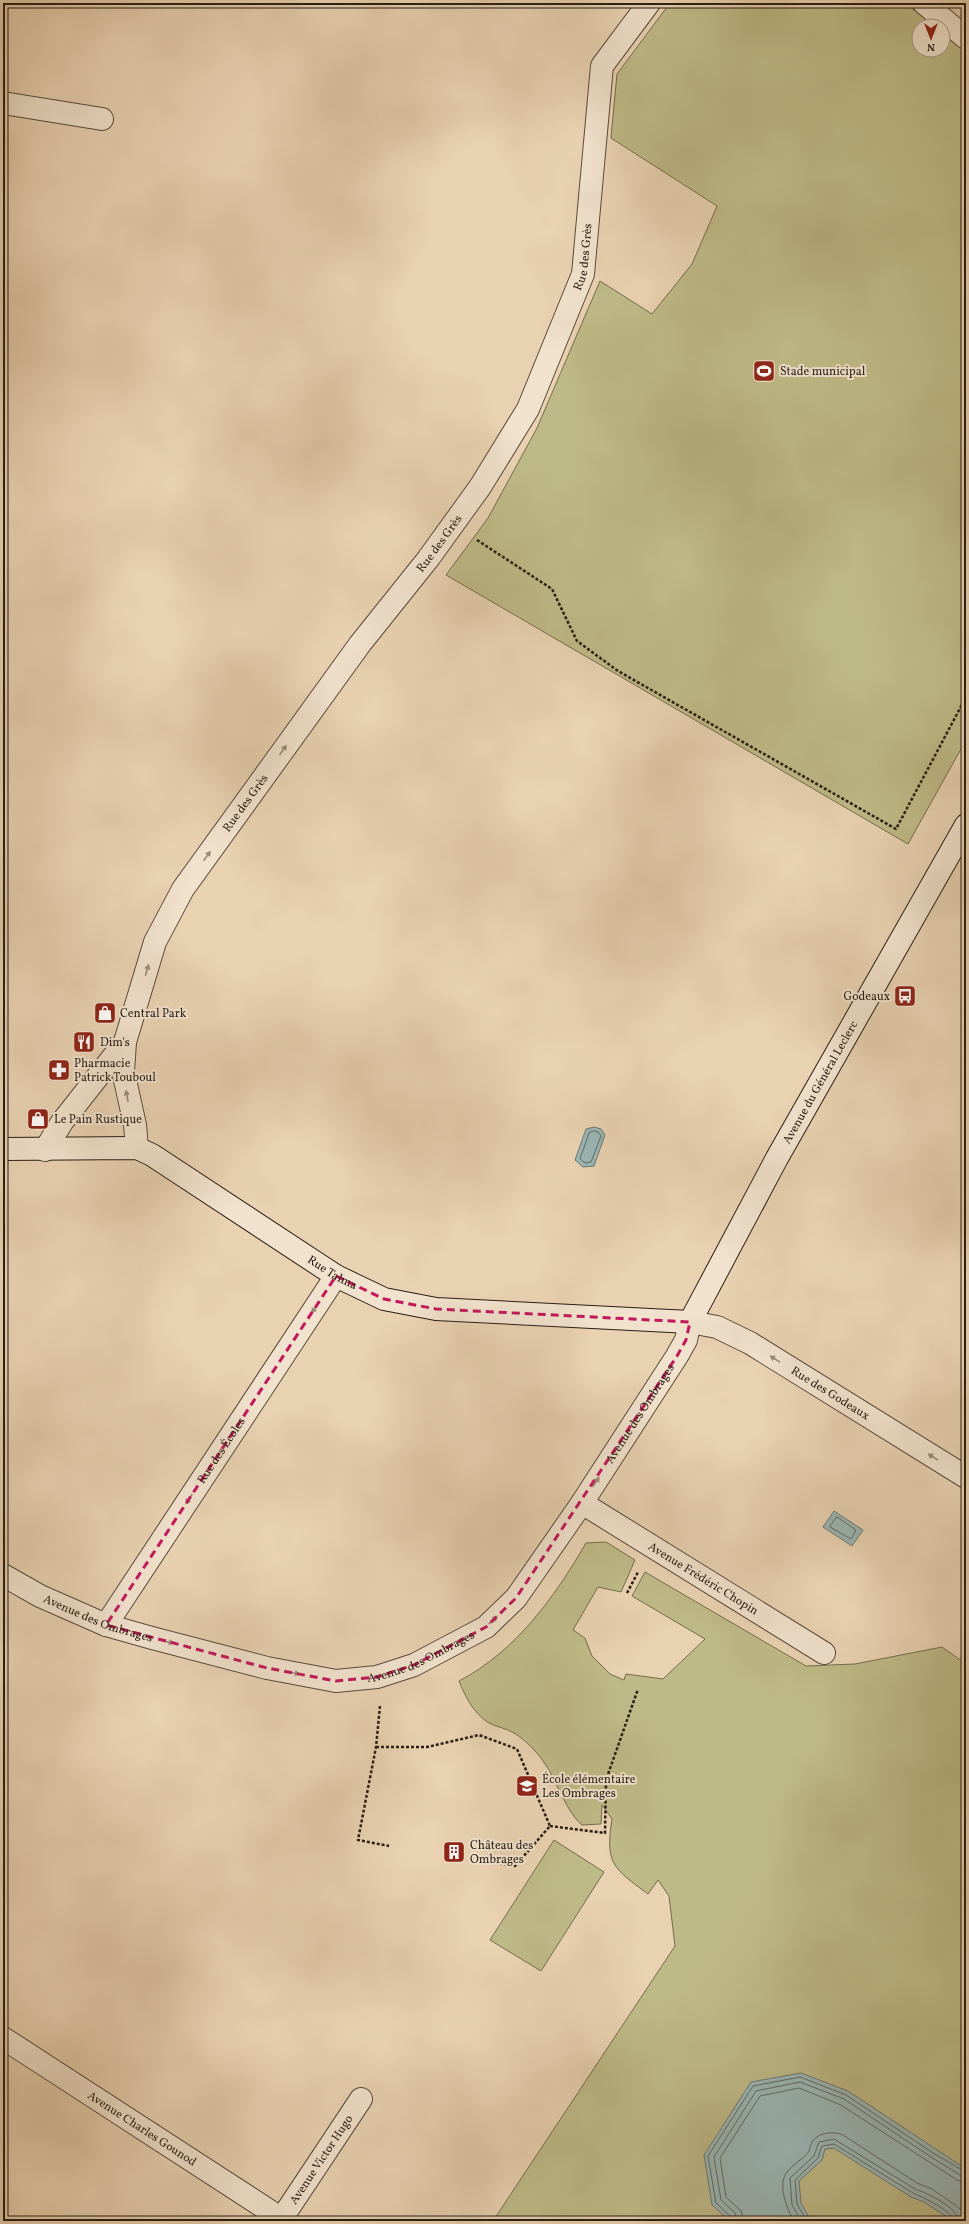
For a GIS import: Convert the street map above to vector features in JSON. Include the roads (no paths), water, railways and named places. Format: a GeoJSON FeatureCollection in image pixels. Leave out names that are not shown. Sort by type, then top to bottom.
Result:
{"type":"FeatureCollection","features":[{"type":"Feature","properties":{"kind":"street","name":"Rue des Grès"},"geometry":{"type":"LineString","coordinates":[[137,1148],[135,1125],[123,1071],[125,1042],[155,942],[183,889],[360,644],[452,526],[480,486],[528,409],[583,274],[602,66],[649,3]]}},
{"type":"Feature","properties":{"kind":"street"},"geometry":{"type":"LineString","coordinates":[[924,3],[966,38]]}},
{"type":"Feature","properties":{"kind":"street"},"geometry":{"type":"LineString","coordinates":[[3,103],[102,119]]}},
{"type":"Feature","properties":{"kind":"street","name":"Avenue du Général Leclerc"},"geometry":{"type":"LineString","coordinates":[[690,1322],[777,1158],[966,825]]}},
{"type":"Feature","properties":{"kind":"street","name":"Rue des Grès"},"geometry":{"type":"LineString","coordinates":[[45,1150],[62,1122],[125,1042]]}},
{"type":"Feature","properties":{"kind":"street","name":"Rue Talma"},"geometry":{"type":"LineString","coordinates":[[3,1149],[45,1150],[137,1148],[152,1155],[336,1276],[384,1299],[436,1309],[690,1322]]}},
{"type":"Feature","properties":{"kind":"street","name":"Rue des Écoles"},"geometry":{"type":"LineString","coordinates":[[106,1625],[336,1276]]}},
{"type":"Feature","properties":{"kind":"street","name":"Rue des Godeaux"},"geometry":{"type":"LineString","coordinates":[[690,1322],[717,1327],[750,1343],[966,1477]]}},
{"type":"Feature","properties":{"kind":"street","name":"Avenue des Ombrages"},"geometry":{"type":"LineString","coordinates":[[3,1575],[40,1596],[106,1625],[267,1668],[336,1681],[377,1677],[414,1665],[486,1627],[516,1598],[582,1503],[677,1356],[686,1340],[690,1322]]}},
{"type":"Feature","properties":{"kind":"street","name":"Avenue Frédéric Chopin"},"geometry":{"type":"LineString","coordinates":[[582,1503],[824,1653]]}},
{"type":"Feature","properties":{"kind":"street","name":"Avenue Charles Gounod"},"geometry":{"type":"LineString","coordinates":[[3,2038],[281,2220]]}},
{"type":"Feature","properties":{"kind":"street","name":"Avenue Victor Hugo"},"geometry":{"type":"LineString","coordinates":[[281,2220],[361,2098]]}},
{"type":"Feature","properties":{"kind":"water"},"geometry":{"type":"Polygon","coordinates":[[[594,1127],[601,1129],[605,1135],[594,1166],[583,1167],[575,1160],[586,1129],[594,1127]]]}},
{"type":"Feature","properties":{"kind":"water"},"geometry":{"type":"Polygon","coordinates":[[[834,1511],[863,1530],[852,1546],[823,1527],[834,1511]]]}},
{"type":"Feature","properties":{"kind":"water"},"geometry":{"type":"Polygon","coordinates":[[[801,2073],[848,2091],[966,2169],[966,2221],[953,2221],[924,2202],[911,2197],[834,2148],[825,2149],[822,2160],[799,2181],[801,2203],[811,2221],[730,2221],[712,2205],[704,2155],[751,2082],[801,2073]]]}},
{"type":"Feature","properties":{"kind":"place","name":"Stade municipal"},"geometry":{"type":"Point","coordinates":[764,371]}},
{"type":"Feature","properties":{"kind":"place","name":"Godeaux"},"geometry":{"type":"Point","coordinates":[905,996]}},
{"type":"Feature","properties":{"kind":"place","name":"Central Park"},"geometry":{"type":"Point","coordinates":[105,1013]}},
{"type":"Feature","properties":{"kind":"place","name":"Dim's"},"geometry":{"type":"Point","coordinates":[84,1042]}},
{"type":"Feature","properties":{"kind":"place","name":"Pharmacie Patrick Touboul"},"geometry":{"type":"Point","coordinates":[59,1070]}},
{"type":"Feature","properties":{"kind":"place","name":"Le Pain Rustique"},"geometry":{"type":"Point","coordinates":[38,1119]}},
{"type":"Feature","properties":{"kind":"place","name":"École élémentaire Les Ombrages"},"geometry":{"type":"Point","coordinates":[527,1786]}},
{"type":"Feature","properties":{"kind":"place","name":"Château des Ombrages"},"geometry":{"type":"Point","coordinates":[454,1852]}}]}
